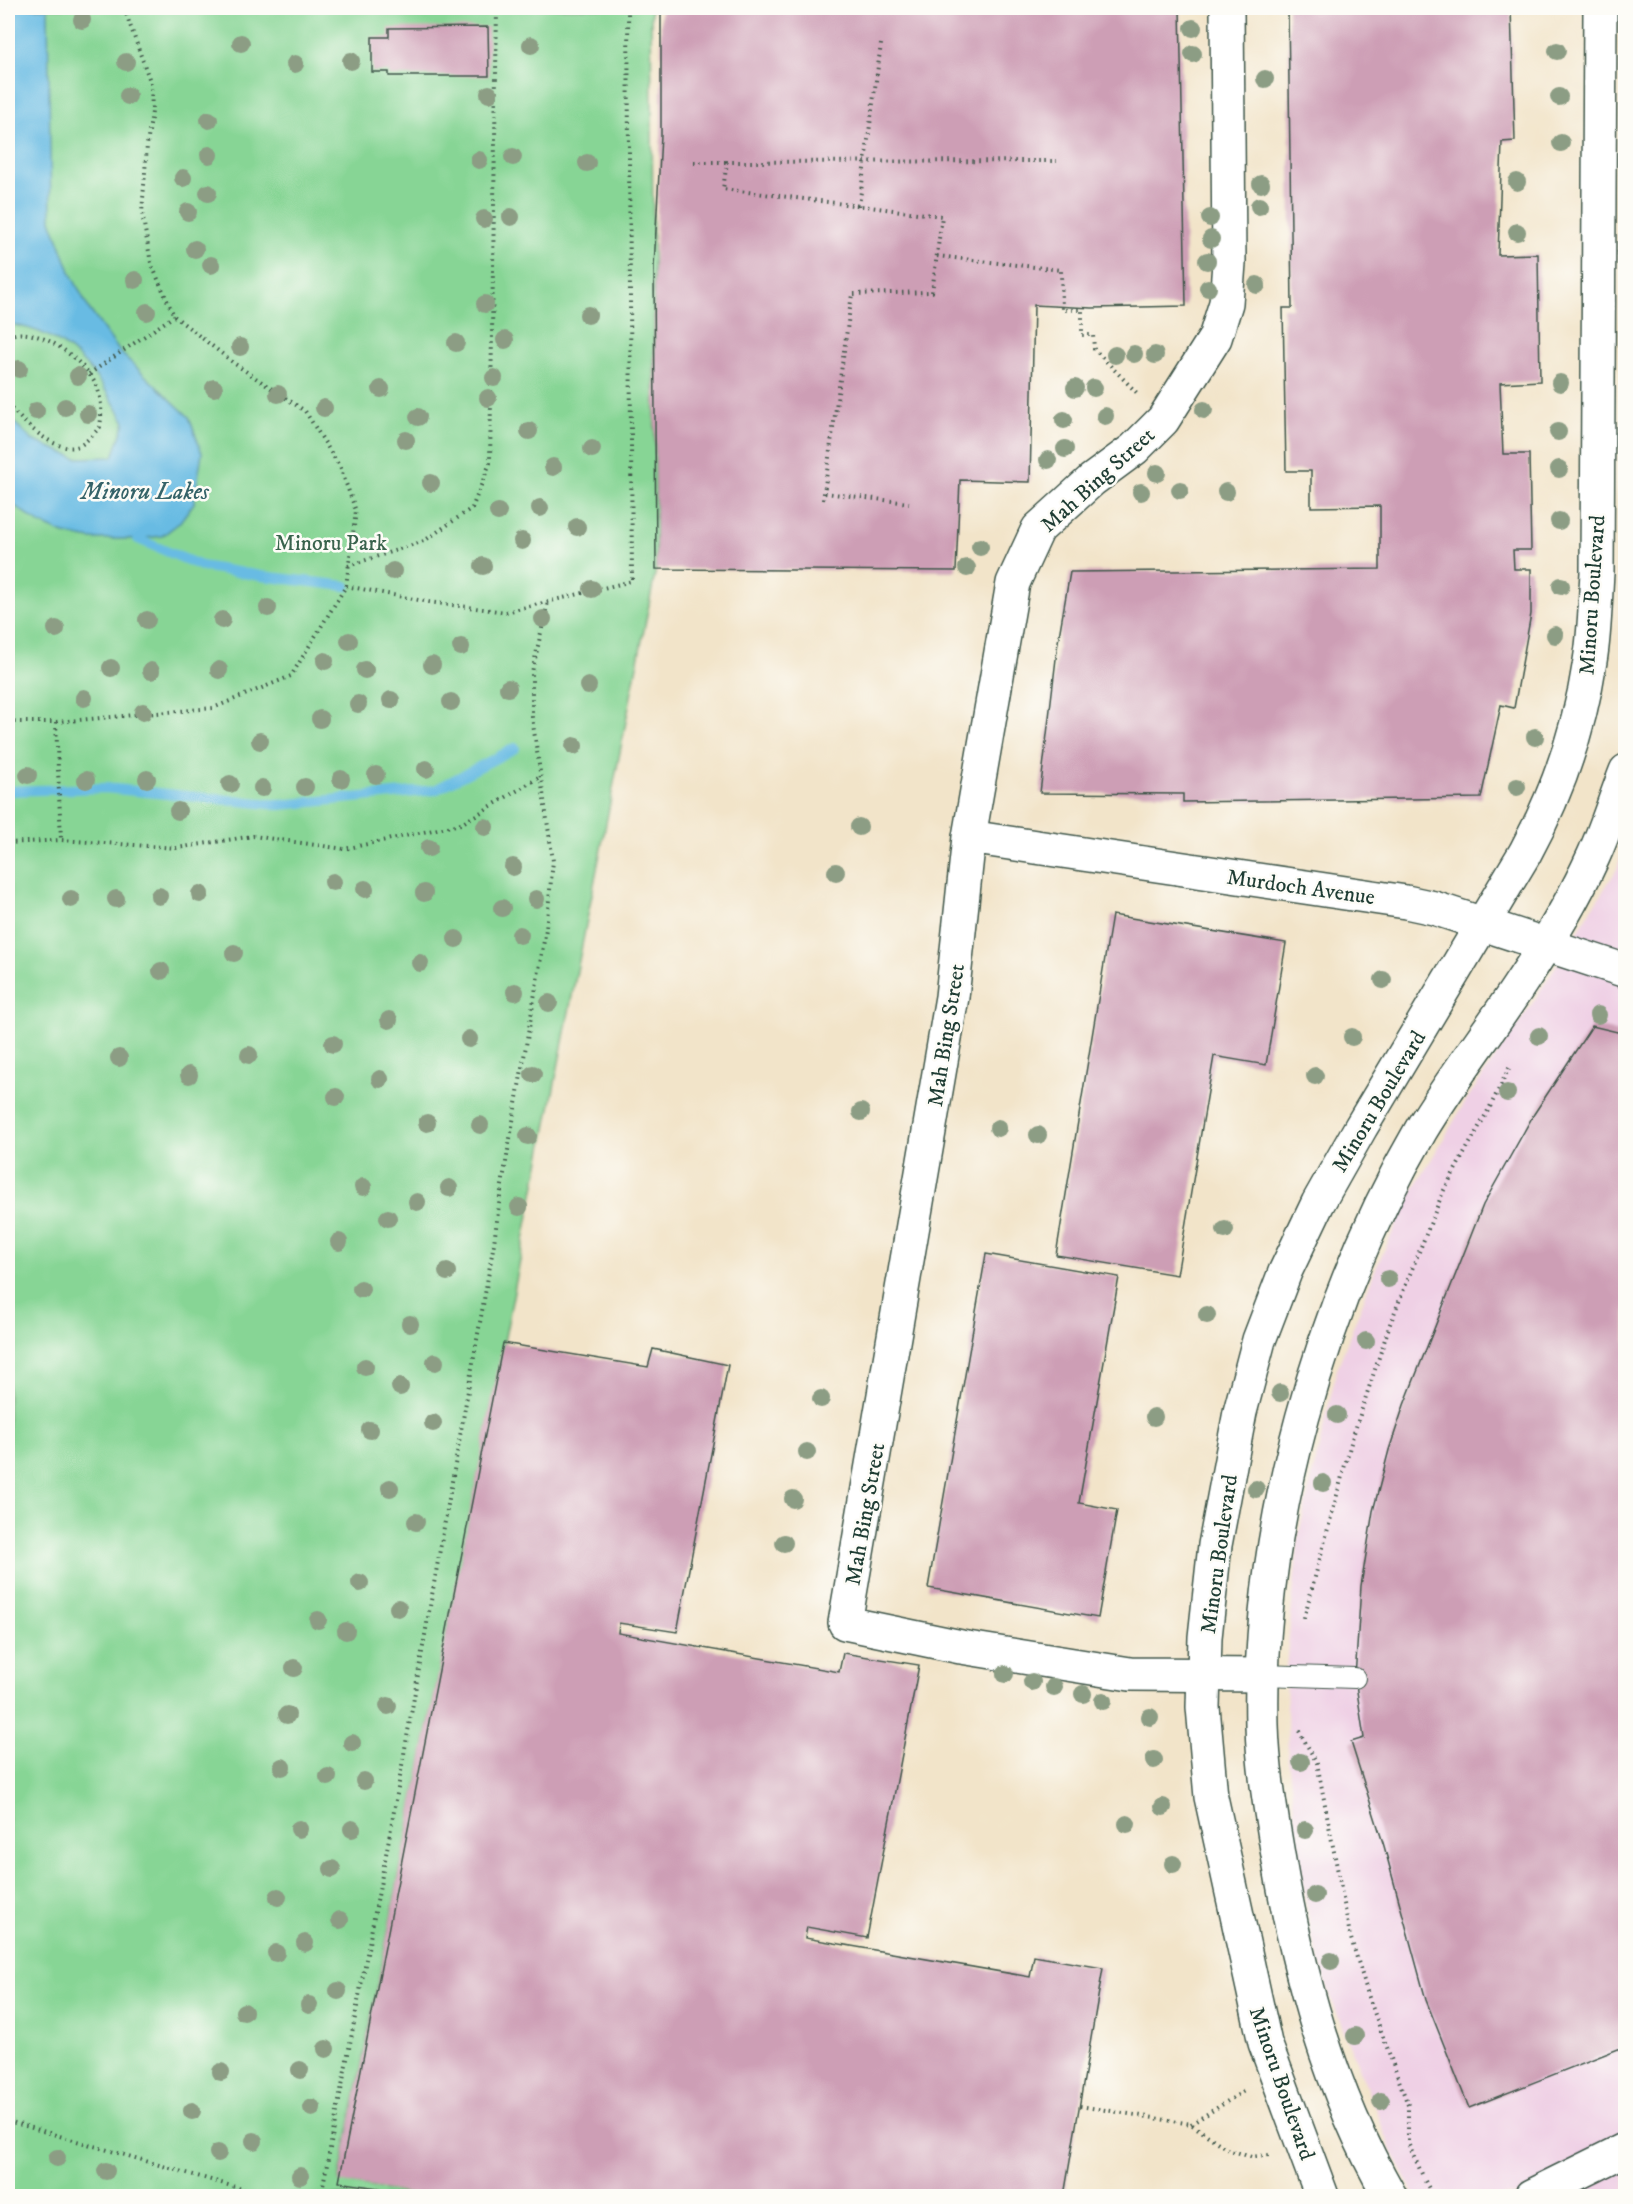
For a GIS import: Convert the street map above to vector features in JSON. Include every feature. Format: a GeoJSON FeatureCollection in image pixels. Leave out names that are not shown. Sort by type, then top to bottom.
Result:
{"type":"FeatureCollection","features":[{"type":"Feature","properties":{"kind":"street","name":"Mah Bing Street"},"geometry":{"type":"LineString","coordinates":[[1227,8],[1229,263],[1226,303],[1215,338],[1164,420],[1038,529],[1013,583],[969,837],[952,997],[845,1623],[961,1647],[1130,1674],[1263,1675]]}},
{"type":"Feature","properties":{"kind":"street","name":"Minoru Boulevard"},"geometry":{"type":"LineString","coordinates":[[1322,2196],[1265,2043],[1211,1797],[1204,1733],[1204,1674],[1205,1637],[1215,1545],[1240,1412],[1263,1330],[1285,1272],[1318,1203],[1538,830],[1573,741],[1590,660],[1597,573],[1600,8]]}},
{"type":"Feature","properties":{"kind":"street"},"geometry":{"type":"LineString","coordinates":[[1390,2196],[1348,2113],[1320,2037],[1291,1930],[1264,1754],[1263,1675],[1273,1560],[1293,1455],[1330,1329],[1365,1240],[1422,1130],[1544,946],[1594,855],[1626,771]]}},
{"type":"Feature","properties":{"kind":"street","name":"Murdoch Avenue"},"geometry":{"type":"LineString","coordinates":[[969,837],[1406,902],[1626,971]]}},
{"type":"Feature","properties":{"kind":"street"},"geometry":{"type":"LineString","coordinates":[[1531,2196],[1626,2149]]}},
{"type":"Feature","properties":{"kind":"lane","name":"Mah Bing Street"},"geometry":{"type":"LineString","coordinates":[[1263,1675],[1355,1677]]}},
{"type":"Feature","properties":{"kind":"path"},"geometry":{"type":"LineString","coordinates":[[8,722],[56,722],[213,708],[291,676],[346,585],[356,511],[340,467],[305,411],[235,364],[174,316],[152,263],[142,213],[152,112],[151,84],[124,8]]}},
{"type":"Feature","properties":{"kind":"path"},"geometry":{"type":"LineString","coordinates":[[348,566],[424,541],[471,508],[490,463],[496,8]]}},
{"type":"Feature","properties":{"kind":"path"},"geometry":{"type":"LineString","coordinates":[[346,585],[429,602],[506,612],[632,581],[628,8]]}},
{"type":"Feature","properties":{"kind":"path"},"geometry":{"type":"LineString","coordinates":[[859,206],[881,44]]}},
{"type":"Feature","properties":{"kind":"path"},"geometry":{"type":"LineString","coordinates":[[694,162],[1057,161]]}},
{"type":"Feature","properties":{"kind":"path"},"geometry":{"type":"LineString","coordinates":[[727,162],[723,189],[942,216],[932,292],[852,294],[823,500]]}},
{"type":"Feature","properties":{"kind":"path"},"geometry":{"type":"LineString","coordinates":[[937,256],[1061,270],[1062,310],[1082,310],[1082,335],[1093,335],[1094,349],[1164,420]]}},
{"type":"Feature","properties":{"kind":"path"},"geometry":{"type":"LineString","coordinates":[[88,374],[174,316]]}},
{"type":"Feature","properties":{"kind":"path"},"geometry":{"type":"LineString","coordinates":[[8,336],[33,335],[52,343],[88,374],[98,391],[100,427],[78,446],[62,447],[24,422],[8,405]]}},
{"type":"Feature","properties":{"kind":"path"},"geometry":{"type":"LineString","coordinates":[[825,493],[909,503]]}},
{"type":"Feature","properties":{"kind":"path"},"geometry":{"type":"LineString","coordinates":[[321,2196],[394,1816],[494,1243],[546,928],[553,861],[532,717],[532,672],[548,602]]}},
{"type":"Feature","properties":{"kind":"path"},"geometry":{"type":"LineString","coordinates":[[56,722],[61,840]]}},
{"type":"Feature","properties":{"kind":"path"},"geometry":{"type":"LineString","coordinates":[[8,843],[61,840],[177,848],[253,836],[344,849],[461,824],[540,777]]}},
{"type":"Feature","properties":{"kind":"path"},"geometry":{"type":"LineString","coordinates":[[1304,1621],[1326,1547],[1352,1439],[1390,1324],[1443,1192],[1491,1107],[1511,1062]]}},
{"type":"Feature","properties":{"kind":"path"},"geometry":{"type":"LineString","coordinates":[[1295,1676],[1296,1726],[1317,1763],[1350,1935],[1370,2001],[1408,2105],[1408,2143],[1433,2196]]}},
{"type":"Feature","properties":{"kind":"path"},"geometry":{"type":"LineString","coordinates":[[1191,2124],[1246,2090]]}},
{"type":"Feature","properties":{"kind":"path"},"geometry":{"type":"LineString","coordinates":[[1080,2106],[1191,2124],[1227,2149],[1251,2157],[1270,2154]]}},
{"type":"Feature","properties":{"kind":"path"},"geometry":{"type":"LineString","coordinates":[[8,2121],[266,2196]]}},
{"type":"Feature","properties":{"kind":"shaded area"},"geometry":{"type":"Polygon","coordinates":[[[1625,842],[1625,2196],[1415,2196],[1392,2151],[1332,2001],[1312,1937],[1303,1884],[1288,1759],[1286,1667],[1299,1533],[1337,1369],[1377,1265],[1411,1194],[1467,1099],[1530,1007],[1617,869],[1625,842]]]}},
{"type":"Feature","properties":{"kind":"green space","name":"Minoru Park"},"geometry":{"type":"Polygon","coordinates":[[[8,8],[651,8],[656,569],[339,2181],[417,2196],[8,2196],[8,8]]]}},
{"type":"Feature","properties":{"kind":"water","name":"Minoru Lakes"},"geometry":{"type":"Polygon","coordinates":[[[8,8],[48,8],[51,220],[71,274],[89,309],[120,352],[189,417],[202,453],[194,503],[179,523],[162,536],[138,539],[91,539],[64,534],[39,523],[8,501],[8,416],[32,440],[76,458],[113,457],[125,422],[91,371],[64,345],[29,328],[8,324],[8,8]]]}},
{"type":"Feature","properties":{"kind":"building"},"geometry":{"type":"Polygon","coordinates":[[[661,8],[1180,8],[1186,306],[1092,308],[1034,305],[1030,482],[960,480],[956,571],[656,569],[654,267],[661,135],[661,8]]]}},
{"type":"Feature","properties":{"kind":"building"},"geometry":{"type":"Polygon","coordinates":[[[1288,8],[1511,8],[1515,141],[1502,142],[1498,255],[1538,254],[1540,381],[1500,383],[1503,454],[1529,454],[1531,550],[1513,550],[1514,569],[1531,569],[1531,614],[1514,708],[1501,705],[1481,798],[1183,802],[1183,794],[1040,793],[1058,642],[1070,572],[1380,569],[1380,506],[1311,507],[1311,471],[1286,471],[1283,308],[1292,308],[1288,8]]]}},
{"type":"Feature","properties":{"kind":"building"},"geometry":{"type":"Polygon","coordinates":[[[488,27],[489,76],[389,76],[389,72],[372,72],[372,37],[389,37],[389,28],[488,27]]]}},
{"type":"Feature","properties":{"kind":"building"},"geometry":{"type":"Polygon","coordinates":[[[1112,915],[1286,943],[1266,1065],[1214,1056],[1177,1275],[1056,1255],[1112,915]]]}},
{"type":"Feature","properties":{"kind":"building"},"geometry":{"type":"Polygon","coordinates":[[[1592,1026],[1626,1034],[1626,2046],[1469,2108],[1426,2000],[1384,1846],[1351,1742],[1364,1738],[1355,1678],[1361,1586],[1373,1511],[1389,1450],[1404,1405],[1483,1205],[1534,1114],[1592,1026]]]}},
{"type":"Feature","properties":{"kind":"building"},"geometry":{"type":"Polygon","coordinates":[[[986,1254],[1119,1277],[1079,1503],[1117,1510],[1098,1618],[928,1588],[986,1254]]]}},
{"type":"Feature","properties":{"kind":"building"},"geometry":{"type":"Polygon","coordinates":[[[503,1343],[648,1367],[653,1349],[728,1365],[677,1632],[619,1623],[618,1633],[839,1672],[843,1653],[919,1665],[867,1938],[807,1927],[805,1938],[1030,1977],[1034,1956],[1103,1968],[1064,2196],[428,2196],[339,2182],[503,1343]]]}},
{"type":"Feature","properties":{"kind":"waterway"},"geometry":{"type":"LineString","coordinates":[[138,539],[201,566],[346,586]]}},
{"type":"Feature","properties":{"kind":"waterway"},"geometry":{"type":"LineString","coordinates":[[8,791],[105,788],[280,805],[435,790],[515,748]]}}]}
